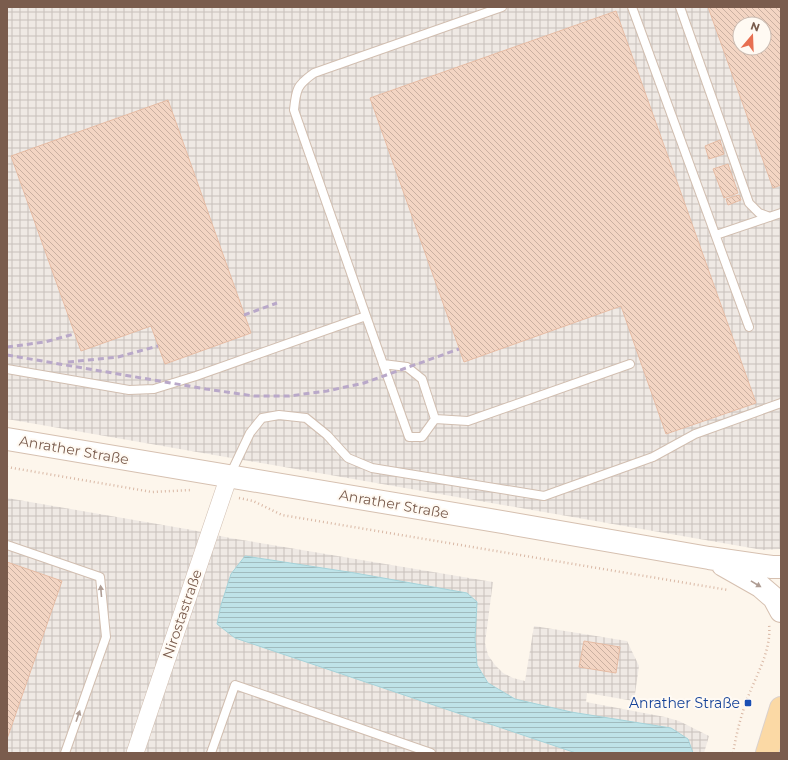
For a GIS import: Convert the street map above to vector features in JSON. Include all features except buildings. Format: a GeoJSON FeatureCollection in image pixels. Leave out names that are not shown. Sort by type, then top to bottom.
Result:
{"type":"FeatureCollection","features":[{"type":"Feature","properties":{"kind":"main road","name":"Anrather Straße"},"geometry":{"type":"LineString","coordinates":[[7,439],[226,485],[515,524],[709,558],[772,567],[781,566]]}},
{"type":"Feature","properties":{"kind":"main road"},"geometry":{"type":"LineString","coordinates":[[709,558],[760,586],[774,598],[774,615]]}},
{"type":"Feature","properties":{"kind":"main road"},"geometry":{"type":"LineString","coordinates":[[766,753],[781,708]]}},
{"type":"Feature","properties":{"kind":"street","name":"Nirostastraße"},"geometry":{"type":"LineString","coordinates":[[135,753],[226,485]]}},
{"type":"Feature","properties":{"kind":"lane"},"geometry":{"type":"LineString","coordinates":[[435,419],[422,437],[409,437],[294,110],[295,93],[303,81],[314,73],[502,7]]}},
{"type":"Feature","properties":{"kind":"lane"},"geometry":{"type":"LineString","coordinates":[[632,7],[749,327]]}},
{"type":"Feature","properties":{"kind":"lane"},"geometry":{"type":"LineString","coordinates":[[680,7],[750,203],[759,213],[770,217]]}},
{"type":"Feature","properties":{"kind":"lane"},"geometry":{"type":"LineString","coordinates":[[716,235],[781,213]]}},
{"type":"Feature","properties":{"kind":"lane"},"geometry":{"type":"LineString","coordinates":[[7,369],[129,390],[154,389],[196,376],[366,316]]}},
{"type":"Feature","properties":{"kind":"lane"},"geometry":{"type":"LineString","coordinates":[[383,364],[407,367],[422,379],[435,419]]}},
{"type":"Feature","properties":{"kind":"lane"},"geometry":{"type":"LineString","coordinates":[[435,419],[468,421],[630,364]]}},
{"type":"Feature","properties":{"kind":"lane"},"geometry":{"type":"LineString","coordinates":[[226,485],[250,433],[262,418],[279,414],[306,418],[327,435],[348,458],[372,468],[544,496],[653,457],[695,434],[781,403]]}},
{"type":"Feature","properties":{"kind":"lane"},"geometry":{"type":"LineString","coordinates":[[7,545],[100,577],[106,637],[65,753]]}},
{"type":"Feature","properties":{"kind":"lane"},"geometry":{"type":"LineString","coordinates":[[211,753],[235,685],[431,753]]}},
{"type":"Feature","properties":{"kind":"path"},"geometry":{"type":"LineString","coordinates":[[7,467],[152,492],[193,490]]}},
{"type":"Feature","properties":{"kind":"path"},"geometry":{"type":"LineString","coordinates":[[226,485],[253,501],[282,514],[733,590]]}},
{"type":"Feature","properties":{"kind":"path"},"geometry":{"type":"LineString","coordinates":[[733,753],[736,734],[746,703],[764,659],[770,638],[769,624],[774,615]]}},
{"type":"Feature","properties":{"kind":"shaded area"},"geometry":{"type":"Polygon","coordinates":[[[7,7],[781,7],[781,549],[763,550],[7,419],[7,7]]]}},
{"type":"Feature","properties":{"kind":"shaded area"},"geometry":{"type":"Polygon","coordinates":[[[7,498],[230,538],[493,582],[485,643],[488,655],[503,673],[513,678],[525,681],[534,626],[627,641],[639,666],[634,701],[587,693],[586,702],[679,721],[709,736],[704,753],[7,753],[7,498]]]}},
{"type":"Feature","properties":{"kind":"water"},"geometry":{"type":"Polygon","coordinates":[[[245,556],[355,573],[467,593],[477,602],[475,639],[477,665],[488,683],[515,699],[571,712],[671,728],[688,739],[693,753],[576,753],[235,638],[217,624],[221,605],[231,574],[245,556]]]}},
{"type":"Feature","properties":{"kind":"railway"},"geometry":{"type":"LineString","coordinates":[[244,315],[277,303]]}},
{"type":"Feature","properties":{"kind":"railway"},"geometry":{"type":"LineString","coordinates":[[7,347],[45,342],[74,334]]}},
{"type":"Feature","properties":{"kind":"railway"},"geometry":{"type":"LineString","coordinates":[[68,362],[118,357],[158,346]]}},
{"type":"Feature","properties":{"kind":"railway"},"geometry":{"type":"LineString","coordinates":[[7,355],[254,396],[289,396],[327,391],[364,383],[459,349]]}},
{"type":"Feature","properties":{"kind":"place","name":"Anrather Straße"},"geometry":{"type":"Point","coordinates":[748,703]}}]}
